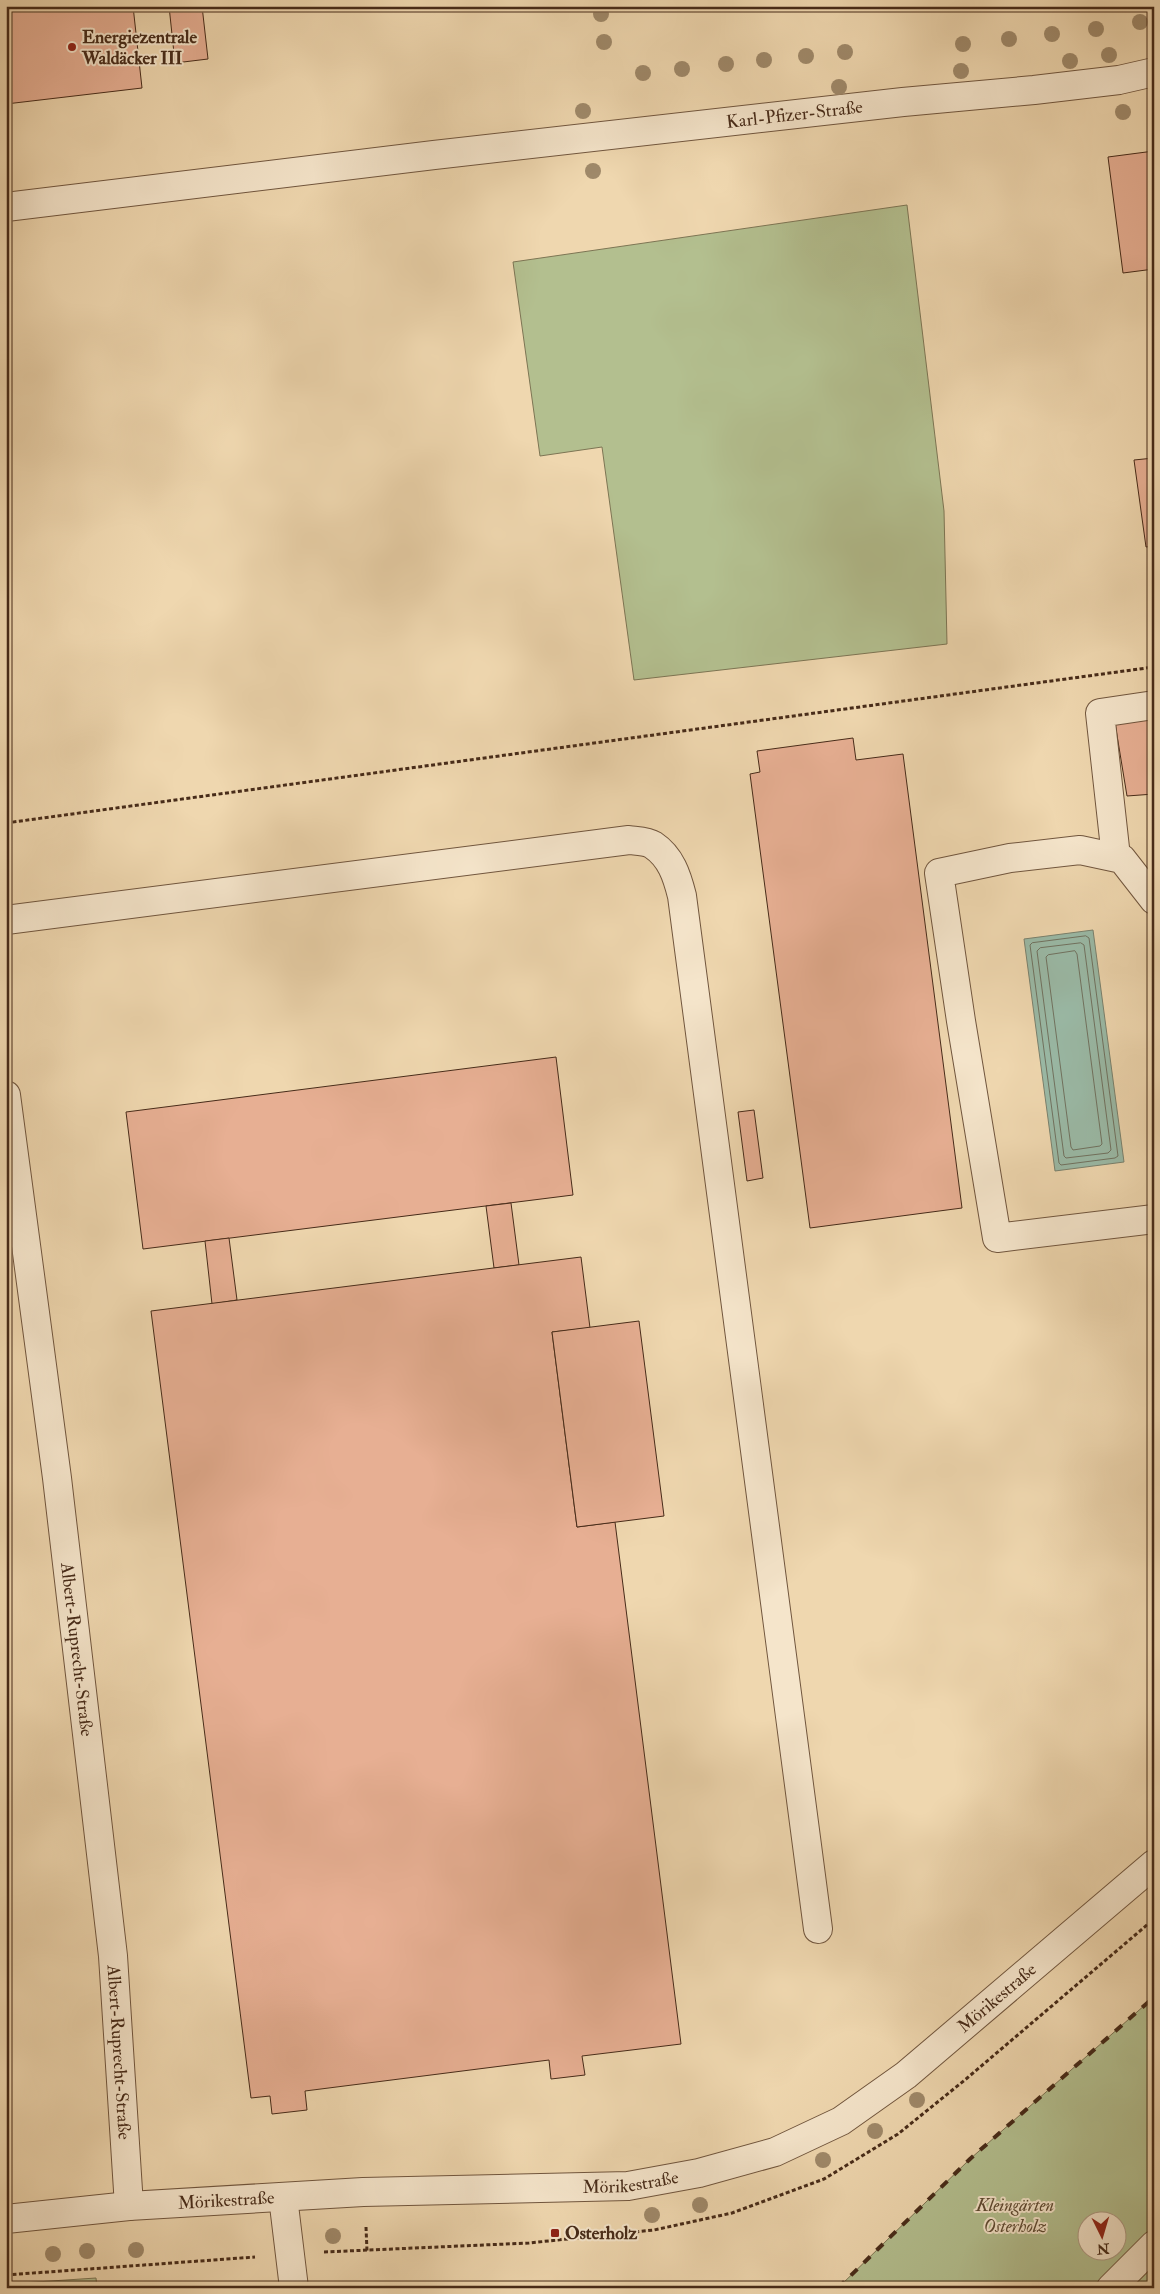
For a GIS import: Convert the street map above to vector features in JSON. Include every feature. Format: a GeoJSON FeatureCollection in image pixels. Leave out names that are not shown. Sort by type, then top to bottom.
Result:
{"type":"FeatureCollection","features":[{"type":"Feature","properties":{"kind":"street","name":"Karl-Pfizer-Straße"},"geometry":{"type":"LineString","coordinates":[[6,207],[434,155],[903,102],[1034,90],[1119,80],[1154,72]]}},
{"type":"Feature","properties":{"kind":"street"},"geometry":{"type":"LineString","coordinates":[[1116,857],[1100,713],[1154,705]]}},
{"type":"Feature","properties":{"kind":"street"},"geometry":{"type":"LineString","coordinates":[[6,920],[629,840],[651,844],[667,858],[677,875],[682,896],[818,1929]]}},
{"type":"Feature","properties":{"kind":"street"},"geometry":{"type":"LineString","coordinates":[[1154,900],[1122,858],[1080,850],[1010,858],[940,873],[962,1030],[997,1238],[1154,1219]]}},
{"type":"Feature","properties":{"kind":"street","name":"Albert-Ruprecht-Straße"},"geometry":{"type":"LineString","coordinates":[[6,1095],[57,1478],[113,1956],[128,2206]]}},
{"type":"Feature","properties":{"kind":"street","name":"Mörikestraße"},"geometry":{"type":"LineString","coordinates":[[6,2219],[128,2206],[363,2192],[628,2186],[699,2173],[774,2152],[841,2121],[906,2075],[1154,1864]]}},
{"type":"Feature","properties":{"kind":"street"},"geometry":{"type":"LineString","coordinates":[[283,2198],[294,2288]]}},
{"type":"Feature","properties":{"kind":"street"},"geometry":{"type":"LineString","coordinates":[[1111,2288],[1154,2245]]}},
{"type":"Feature","properties":{"kind":"path"},"geometry":{"type":"LineString","coordinates":[[6,822],[1154,667]]}},
{"type":"Feature","properties":{"kind":"green space"},"geometry":{"type":"Polygon","coordinates":[[[907,205],[944,511],[947,644],[634,680],[602,447],[540,456],[513,262],[907,205]]]}},
{"type":"Feature","properties":{"kind":"green space","name":"Kleingärten Osterholz"},"geometry":{"type":"Polygon","coordinates":[[[1154,1997],[1154,2288],[838,2288],[970,2159],[1154,1997]]]}},
{"type":"Feature","properties":{"kind":"green space"},"geometry":{"type":"Polygon","coordinates":[[[96,2278],[97,2288],[6,2288],[6,2284],[96,2278]]]}},
{"type":"Feature","properties":{"kind":"water"},"geometry":{"type":"Polygon","coordinates":[[[1093,930],[1124,1162],[1055,1171],[1024,939],[1093,930]]]}},
{"type":"Feature","properties":{"kind":"building","name":"Energiezentrale Waldäcker III"},"geometry":{"type":"Polygon","coordinates":[[[6,6],[133,6],[142,88],[6,104],[6,6]]]}},
{"type":"Feature","properties":{"kind":"building"},"geometry":{"type":"Polygon","coordinates":[[[169,6],[202,6],[208,59],[175,63],[169,6]]]}},
{"type":"Feature","properties":{"kind":"building"},"geometry":{"type":"Polygon","coordinates":[[[1154,151],[1154,269],[1123,273],[1108,157],[1154,151]]]}},
{"type":"Feature","properties":{"kind":"building"},"geometry":{"type":"Polygon","coordinates":[[[1154,458],[1154,546],[1146,547],[1134,460],[1154,458]]]}},
{"type":"Feature","properties":{"kind":"building"},"geometry":{"type":"Polygon","coordinates":[[[1154,717],[1154,794],[1127,796],[1115,723],[1154,717]]]}},
{"type":"Feature","properties":{"kind":"building"},"geometry":{"type":"Polygon","coordinates":[[[853,738],[856,760],[903,754],[962,1208],[810,1228],[750,774],[760,772],[757,751],[853,738]]]}},
{"type":"Feature","properties":{"kind":"building"},"geometry":{"type":"Polygon","coordinates":[[[556,1057],[573,1195],[143,1249],[126,1112],[556,1057]]]}},
{"type":"Feature","properties":{"kind":"building"},"geometry":{"type":"Polygon","coordinates":[[[754,1110],[763,1178],[747,1181],[738,1112],[754,1110]]]}},
{"type":"Feature","properties":{"kind":"building"},"geometry":{"type":"Polygon","coordinates":[[[511,1203],[519,1265],[494,1268],[486,1206],[511,1203]]]}},
{"type":"Feature","properties":{"kind":"building"},"geometry":{"type":"Polygon","coordinates":[[[229,1238],[237,1300],[212,1304],[205,1241],[229,1238]]]}},
{"type":"Feature","properties":{"kind":"building"},"geometry":{"type":"Polygon","coordinates":[[[581,1257],[590,1328],[552,1332],[577,1527],[615,1522],[681,2044],[582,2056],[585,2075],[551,2079],[549,2060],[305,2091],[307,2110],[272,2114],[270,2096],[251,2098],[151,1311],[581,1257]]]}},
{"type":"Feature","properties":{"kind":"building"},"geometry":{"type":"Polygon","coordinates":[[[639,1321],[664,1516],[577,1527],[552,1332],[639,1321]]]}},
{"type":"Feature","properties":{"kind":"railway"},"geometry":{"type":"LineString","coordinates":[[838,2288],[970,2159],[1154,1997]]}},
{"type":"Feature","properties":{"kind":"place","name":"Energiezentrale Waldäcker III"},"geometry":{"type":"Point","coordinates":[72,47]}},
{"type":"Feature","properties":{"kind":"place","name":"Osterholz"},"geometry":{"type":"Point","coordinates":[555,2233]}}]}
